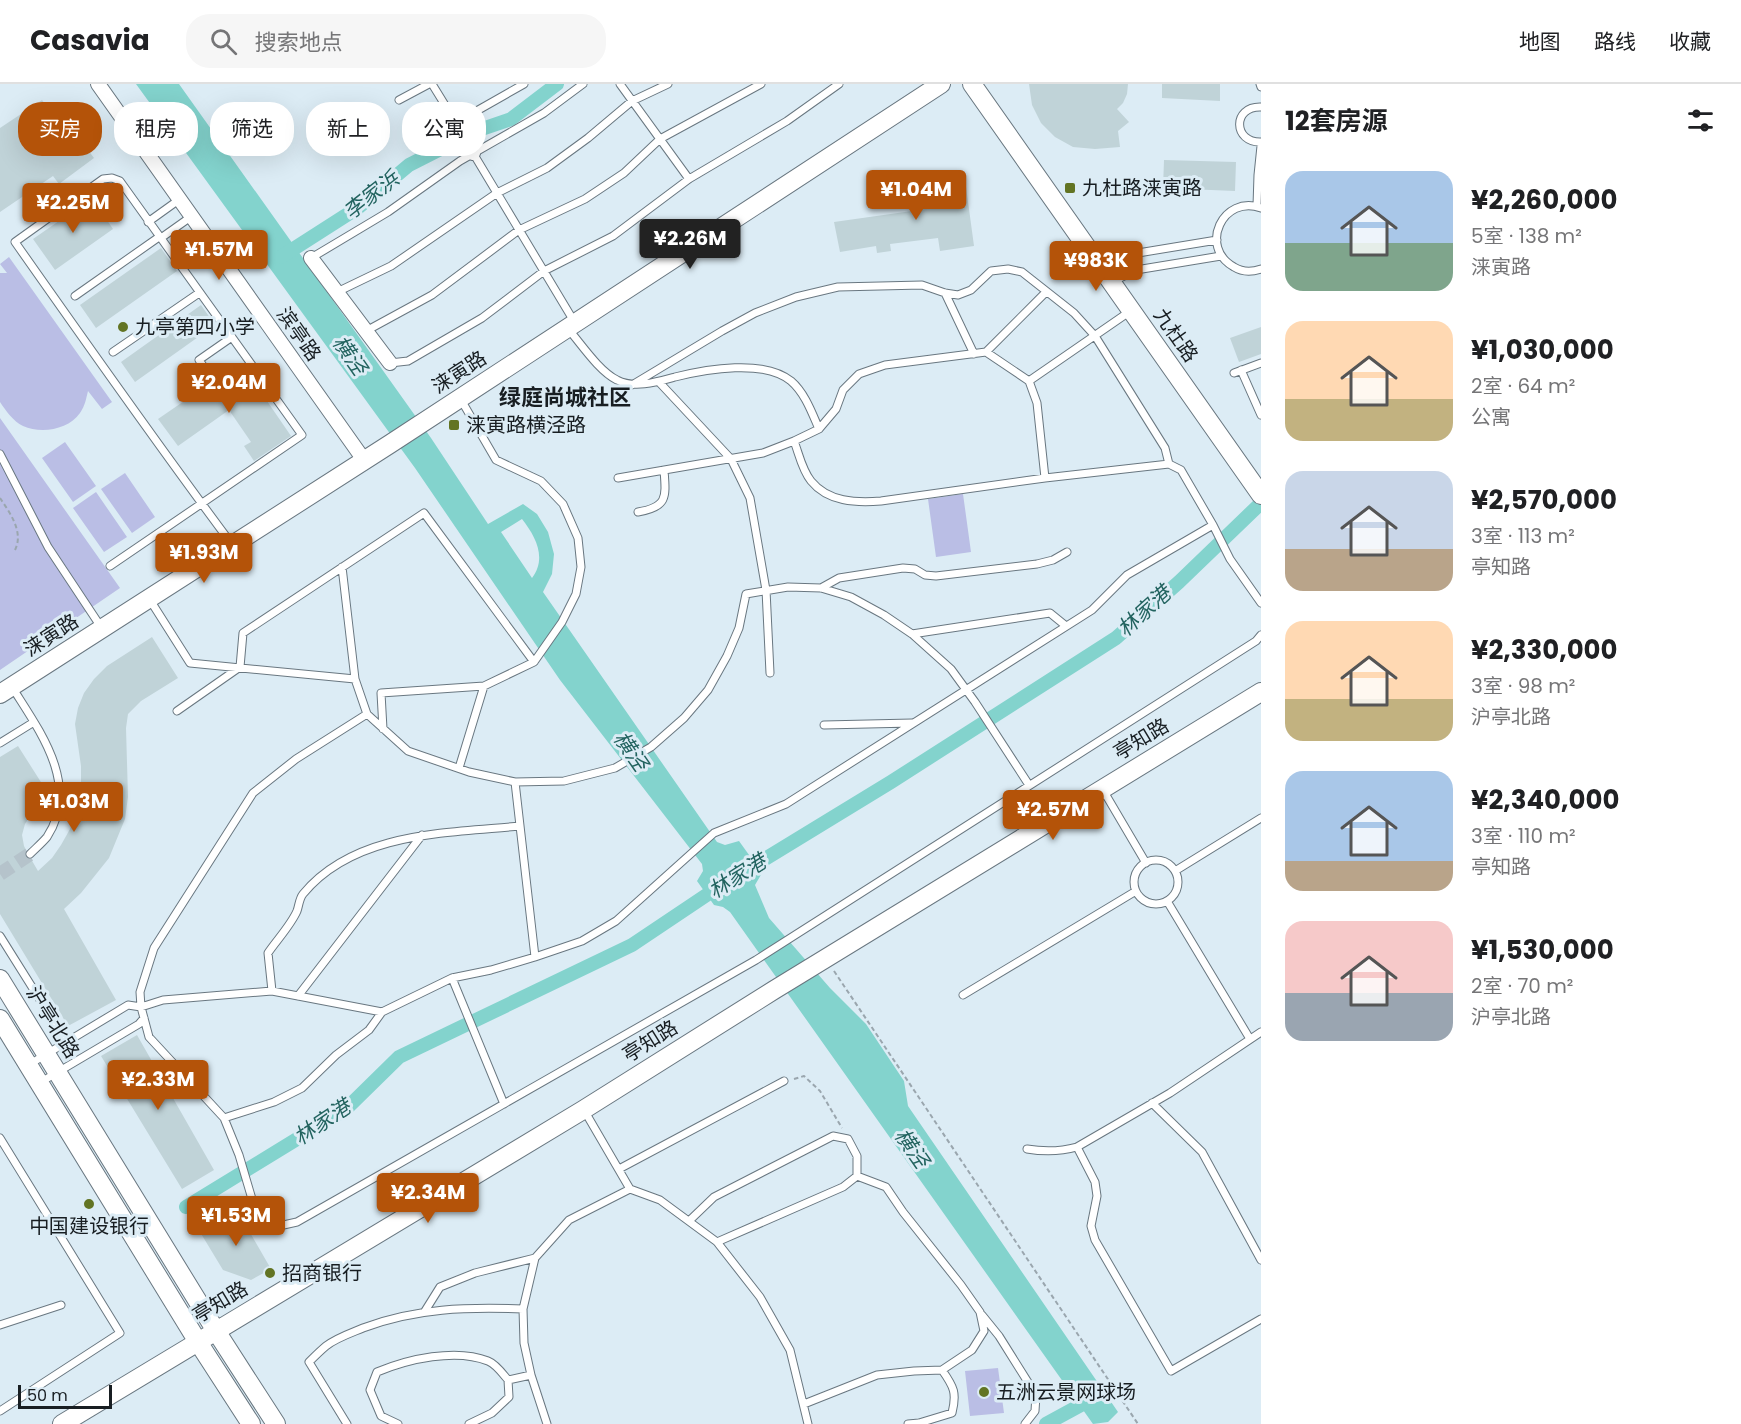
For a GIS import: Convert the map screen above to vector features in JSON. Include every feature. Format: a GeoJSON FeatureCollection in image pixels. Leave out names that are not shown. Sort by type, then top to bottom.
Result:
{"type":"FeatureCollection","features":[{"type":"Feature","properties":{"kind":"street","name":"滨亭路"},"geometry":{"type":"LineString","coordinates":[[98,84],[364,460]]}},
{"type":"Feature","properties":{"kind":"street","name":"涞寅路"},"geometry":{"type":"LineString","coordinates":[[6,690],[390,444],[941,84]]}},
{"type":"Feature","properties":{"kind":"street","name":"九杜路"},"geometry":{"type":"LineString","coordinates":[[972,84],[1261,495]]}},
{"type":"Feature","properties":{"kind":"street"},"geometry":{"type":"LineString","coordinates":[[311,258],[390,363]]}},
{"type":"Feature","properties":{"kind":"street","name":"亭知路"},"geometry":{"type":"LineString","coordinates":[[62,1424],[583,1110],[774,990],[1261,692]]}},
{"type":"Feature","properties":{"kind":"street","name":"沪亭北路"},"geometry":{"type":"LineString","coordinates":[[0,979],[276,1424]]}},
{"type":"Feature","properties":{"kind":"street"},"geometry":{"type":"LineString","coordinates":[[0,1019],[198,1342],[251,1424]]}},
{"type":"Feature","properties":{"kind":"lane"},"geometry":{"type":"LineString","coordinates":[[399,100],[431,84],[443,102]]}},
{"type":"Feature","properties":{"kind":"lane"},"geometry":{"type":"LineString","coordinates":[[486,106],[524,84]]}},
{"type":"Feature","properties":{"kind":"lane"},"geometry":{"type":"LineString","coordinates":[[486,146],[544,113],[583,84]]}},
{"type":"Feature","properties":{"kind":"lane"},"geometry":{"type":"LineString","coordinates":[[620,84],[689,179]]}},
{"type":"Feature","properties":{"kind":"lane"},"geometry":{"type":"LineString","coordinates":[[337,292],[391,266],[497,193],[547,168],[588,138],[632,101],[668,84]]}},
{"type":"Feature","properties":{"kind":"lane"},"geometry":{"type":"LineString","coordinates":[[366,331],[432,295],[519,230],[585,199],[624,173],[660,139],[761,84]]}},
{"type":"Feature","properties":{"kind":"lane"},"geometry":{"type":"LineString","coordinates":[[390,363],[408,361],[482,318],[544,270],[613,236],[689,179],[788,121],[839,84]]}},
{"type":"Feature","properties":{"kind":"lane"},"geometry":{"type":"LineString","coordinates":[[1261,107],[1249,109],[1241,117],[1240,123],[1240,128],[1246,138],[1261,144],[1258,175],[1259,207],[1235,208],[1226,215],[1220,224],[1217,240],[1221,256],[1228,264],[1248,271],[1261,269]]}},
{"type":"Feature","properties":{"kind":"lane"},"geometry":{"type":"LineString","coordinates":[[311,258],[388,212],[468,156]]}},
{"type":"Feature","properties":{"kind":"lane"},"geometry":{"type":"LineString","coordinates":[[475,156],[544,270],[571,326],[606,372],[632,385],[724,369],[776,372],[793,382],[805,398],[819,429]]}},
{"type":"Feature","properties":{"kind":"lane"},"geometry":{"type":"LineString","coordinates":[[110,566],[202,503],[302,435],[120,182],[112,177],[103,179],[15,242],[158,444],[202,503],[233,544]]}},
{"type":"Feature","properties":{"kind":"lane"},"geometry":{"type":"LineString","coordinates":[[148,222],[180,199]]}},
{"type":"Feature","properties":{"kind":"lane"},"geometry":{"type":"LineString","coordinates":[[75,296],[192,216]]}},
{"type":"Feature","properties":{"kind":"lane"},"geometry":{"type":"LineString","coordinates":[[1107,275],[1126,255],[1217,240]]}},
{"type":"Feature","properties":{"kind":"lane"},"geometry":{"type":"LineString","coordinates":[[1107,275],[1221,256]]}},
{"type":"Feature","properties":{"kind":"lane"},"geometry":{"type":"LineString","coordinates":[[632,385],[747,317],[796,297],[838,287],[922,285],[958,295],[971,290],[991,271],[1008,269],[1022,272],[1074,313],[1095,336],[1165,448],[1169,465]]}},
{"type":"Feature","properties":{"kind":"lane"},"geometry":{"type":"LineString","coordinates":[[618,478],[763,453],[794,441],[819,429],[836,409],[843,390],[860,374],[885,365],[986,352],[1046,292]]}},
{"type":"Feature","properties":{"kind":"lane"},"geometry":{"type":"LineString","coordinates":[[113,352],[199,293]]}},
{"type":"Feature","properties":{"kind":"lane"},"geometry":{"type":"LineString","coordinates":[[945,293],[974,354]]}},
{"type":"Feature","properties":{"kind":"lane"},"geometry":{"type":"LineString","coordinates":[[1029,381],[1131,310]]}},
{"type":"Feature","properties":{"kind":"lane"},"geometry":{"type":"LineString","coordinates":[[216,384],[199,360],[232,337]]}},
{"type":"Feature","properties":{"kind":"lane"},"geometry":{"type":"LineString","coordinates":[[986,352],[1029,381],[1037,403],[1045,478]]}},
{"type":"Feature","properties":{"kind":"lane"},"geometry":{"type":"LineString","coordinates":[[1233,373],[1261,363]]}},
{"type":"Feature","properties":{"kind":"lane"},"geometry":{"type":"LineString","coordinates":[[1241,370],[1261,415]]}},
{"type":"Feature","properties":{"kind":"lane"},"geometry":{"type":"LineString","coordinates":[[659,382],[731,459],[750,498],[766,590],[770,673]]}},
{"type":"Feature","properties":{"kind":"lane"},"geometry":{"type":"LineString","coordinates":[[383,729],[381,693],[484,686],[534,662],[562,622],[576,594],[581,567],[578,538],[563,504],[541,481],[496,460],[460,398]]}},
{"type":"Feature","properties":{"kind":"lane"},"geometry":{"type":"LineString","coordinates":[[794,441],[802,465],[811,481],[824,492],[840,500],[860,503],[1045,478],[1169,465],[1181,470],[1230,559],[1261,603]]}},
{"type":"Feature","properties":{"kind":"lane"},"geometry":{"type":"LineString","coordinates":[[0,454],[48,547],[102,629]]}},
{"type":"Feature","properties":{"kind":"lane"},"geometry":{"type":"LineString","coordinates":[[638,512],[658,506],[664,499],[663,470]]}},
{"type":"Feature","properties":{"kind":"lane"},"geometry":{"type":"LineString","coordinates":[[240,667],[243,633],[424,513],[534,662]]}},
{"type":"Feature","properties":{"kind":"lane"},"geometry":{"type":"LineString","coordinates":[[224,1118],[274,1102],[302,1088],[336,1055],[369,1030],[382,1012],[452,978],[491,970],[582,941],[616,921],[714,832],[786,804],[1092,610],[1127,575],[1213,525]]}},
{"type":"Feature","properties":{"kind":"lane"},"geometry":{"type":"LineString","coordinates":[[820,588],[839,578],[903,568],[915,569],[925,575],[936,576],[1036,564],[1053,560],[1067,552]]}},
{"type":"Feature","properties":{"kind":"lane"},"geometry":{"type":"LineString","coordinates":[[342,567],[355,679],[367,714],[408,752],[515,782],[564,781],[615,768],[651,747],[684,718],[708,690],[739,628],[746,594],[788,587],[820,588],[851,597],[884,615],[912,634],[951,669],[1029,785]]}},
{"type":"Feature","properties":{"kind":"lane"},"geometry":{"type":"LineString","coordinates":[[149,599],[190,663],[355,679]]}},
{"type":"Feature","properties":{"kind":"lane"},"geometry":{"type":"LineString","coordinates":[[912,634],[1050,613],[1066,626]]}},
{"type":"Feature","properties":{"kind":"lane"},"geometry":{"type":"LineString","coordinates":[[367,714],[296,759],[253,793],[154,948],[140,992],[141,1007],[149,1037],[224,1118],[240,1155],[252,1199],[263,1219],[279,1226],[297,1222],[756,960],[1256,641],[1261,635]]}},
{"type":"Feature","properties":{"kind":"lane"},"geometry":{"type":"LineString","coordinates":[[177,711],[240,667]]}},
{"type":"Feature","properties":{"kind":"lane"},"geometry":{"type":"LineString","coordinates":[[459,768],[484,686]]}},
{"type":"Feature","properties":{"kind":"lane"},"geometry":{"type":"LineString","coordinates":[[6,690],[34,722],[45,740],[60,792],[56,817],[46,837],[30,854]]}},
{"type":"Feature","properties":{"kind":"lane"},"geometry":{"type":"LineString","coordinates":[[0,743],[34,722]]}},
{"type":"Feature","properties":{"kind":"lane"},"geometry":{"type":"LineString","coordinates":[[824,725],[914,723]]}},
{"type":"Feature","properties":{"kind":"lane"},"geometry":{"type":"LineString","coordinates":[[515,782],[535,957]]}},
{"type":"Feature","properties":{"kind":"lane"},"geometry":{"type":"LineString","coordinates":[[1102,789],[1146,863]]}},
{"type":"Feature","properties":{"kind":"lane"},"geometry":{"type":"LineString","coordinates":[[1175,871],[1261,818]]}},
{"type":"Feature","properties":{"kind":"lane"},"geometry":{"type":"LineString","coordinates":[[272,991],[268,953],[297,912],[301,896],[331,868],[373,847],[422,835],[520,826]]}},
{"type":"Feature","properties":{"kind":"lane"},"geometry":{"type":"LineString","coordinates":[[298,996],[422,835]]}},
{"type":"Feature","properties":{"kind":"lane"},"geometry":{"type":"LineString","coordinates":[[1165,862],[1175,871],[1178,877],[1176,891],[1167,901],[1153,904],[1136,891],[1135,879],[1140,867],[1146,863],[1165,862]]}},
{"type":"Feature","properties":{"kind":"lane"},"geometry":{"type":"LineString","coordinates":[[963,995],[1136,891]]}},
{"type":"Feature","properties":{"kind":"lane"},"geometry":{"type":"LineString","coordinates":[[1167,901],[1250,1039]]}},
{"type":"Feature","properties":{"kind":"lane"},"geometry":{"type":"LineString","coordinates":[[0,936],[64,1038]]}},
{"type":"Feature","properties":{"kind":"lane"},"geometry":{"type":"LineString","coordinates":[[452,978],[504,1104]]}},
{"type":"Feature","properties":{"kind":"lane"},"geometry":{"type":"LineString","coordinates":[[28,1065],[128,1005],[141,1007],[163,999],[272,991],[382,1012]]}},
{"type":"Feature","properties":{"kind":"lane"},"geometry":{"type":"LineString","coordinates":[[39,1083],[139,1024],[144,1018]]}},
{"type":"Feature","properties":{"kind":"lane"},"geometry":{"type":"LineString","coordinates":[[1027,1149],[1047,1152],[1077,1147],[1152,1103],[1261,1032]]}},
{"type":"Feature","properties":{"kind":"lane"},"geometry":{"type":"LineString","coordinates":[[619,1170],[784,1081]]}},
{"type":"Feature","properties":{"kind":"lane"},"geometry":{"type":"LineString","coordinates":[[1152,1103],[1203,1152],[1261,1260]]}},
{"type":"Feature","properties":{"kind":"lane"},"geometry":{"type":"LineString","coordinates":[[583,1110],[630,1189],[660,1200],[717,1242],[760,1297],[790,1350],[808,1424]]}},
{"type":"Feature","properties":{"kind":"lane"},"geometry":{"type":"LineString","coordinates":[[689,1221],[714,1197],[833,1137],[848,1138],[857,1156],[857,1176]]}},
{"type":"Feature","properties":{"kind":"lane"},"geometry":{"type":"LineString","coordinates":[[0,1138],[120,1333],[0,1411]]}},
{"type":"Feature","properties":{"kind":"lane"},"geometry":{"type":"LineString","coordinates":[[1077,1147],[1095,1182],[1097,1196],[1091,1226],[1095,1240],[1171,1371],[1261,1318]]}},
{"type":"Feature","properties":{"kind":"lane"},"geometry":{"type":"LineString","coordinates":[[717,1242],[843,1187],[857,1176]]}},
{"type":"Feature","properties":{"kind":"lane"},"geometry":{"type":"LineString","coordinates":[[857,1176],[886,1187],[999,1336],[1036,1395],[1035,1411],[1024,1424]]}},
{"type":"Feature","properties":{"kind":"lane"},"geometry":{"type":"LineString","coordinates":[[547,1424],[531,1375],[524,1343],[523,1308],[535,1258],[569,1220],[630,1189]]}},
{"type":"Feature","properties":{"kind":"lane"},"geometry":{"type":"LineString","coordinates":[[425,1311],[441,1287],[476,1273],[535,1258]]}},
{"type":"Feature","properties":{"kind":"lane"},"geometry":{"type":"LineString","coordinates":[[0,1325],[61,1305]]}},
{"type":"Feature","properties":{"kind":"lane"},"geometry":{"type":"LineString","coordinates":[[347,1424],[309,1362],[326,1346],[381,1321],[425,1311],[477,1307],[523,1308]]}},
{"type":"Feature","properties":{"kind":"lane"},"geometry":{"type":"LineString","coordinates":[[804,1404],[877,1375],[942,1370],[972,1350],[978,1341],[984,1331],[980,1312]]}},
{"type":"Feature","properties":{"kind":"lane"},"geometry":{"type":"LineString","coordinates":[[398,1424],[381,1416],[370,1390],[377,1372],[397,1364],[464,1355],[490,1361],[508,1380],[509,1397],[492,1413],[469,1424]]}},
{"type":"Feature","properties":{"kind":"lane"},"geometry":{"type":"LineString","coordinates":[[908,1424],[952,1413],[955,1398],[951,1383],[942,1370]]}},
{"type":"Feature","properties":{"kind":"lane"},"geometry":{"type":"LineString","coordinates":[[508,1380],[531,1375]]}},
{"type":"Feature","properties":{"kind":"path"},"geometry":{"type":"LineString","coordinates":[[0,498],[13,518],[17,530],[15,550]]}},
{"type":"Feature","properties":{"kind":"path"},"geometry":{"type":"LineString","coordinates":[[826,958],[1138,1424]]}},
{"type":"Feature","properties":{"kind":"path"},"geometry":{"type":"LineString","coordinates":[[784,1081],[804,1076],[820,1091],[848,1138]]}},
{"type":"Feature","properties":{"kind":"shaded area"},"geometry":{"type":"Polygon","coordinates":[[[9,257],[112,402],[102,409],[88,391],[83,408],[75,419],[61,427],[38,430],[19,424],[0,402],[0,273],[7,273],[0,264],[9,257]]]}},
{"type":"Feature","properties":{"kind":"shaded area"},"geometry":{"type":"Polygon","coordinates":[[[0,418],[120,588],[0,670],[0,418]]]}},
{"type":"Feature","properties":{"kind":"shaded area"},"geometry":{"type":"Polygon","coordinates":[[[65,442],[96,486],[73,502],[42,458],[65,442]]]}},
{"type":"Feature","properties":{"kind":"shaded area"},"geometry":{"type":"Polygon","coordinates":[[[125,473],[155,517],[132,533],[101,489],[125,473]]]}},
{"type":"Feature","properties":{"kind":"shaded area"},"geometry":{"type":"Polygon","coordinates":[[[96,492],[127,537],[104,552],[73,508],[96,492]]]}},
{"type":"Feature","properties":{"kind":"shaded area"},"geometry":{"type":"Polygon","coordinates":[[[963,494],[971,552],[936,557],[928,499],[963,494]]]}},
{"type":"Feature","properties":{"kind":"shaded area","name":"五洲云景网球场"},"geometry":{"type":"Polygon","coordinates":[[[998,1368],[1004,1413],[970,1416],[965,1371],[998,1368]]]}},
{"type":"Feature","properties":{"kind":"water"},"geometry":{"type":"Polygon","coordinates":[[[136,84],[179,84],[192,102],[149,102],[136,84]]]}},
{"type":"Feature","properties":{"kind":"water","name":"横泾"},"geometry":{"type":"Polygon","coordinates":[[[198,111],[210,128],[210,156],[230,156],[431,438],[488,524],[523,504],[537,514],[548,532],[554,554],[552,574],[543,592],[717,842],[725,845],[739,841],[762,873],[755,885],[769,918],[830,988],[866,1024],[904,1081],[908,1106],[1118,1412],[1108,1422],[1093,1424],[730,912],[714,905],[697,881],[703,871],[702,864],[560,680],[415,468],[188,156],[198,156],[198,111]],[[522,519],[501,532],[532,578],[539,563],[535,540],[522,519]]]}},
{"type":"Feature","properties":{"kind":"building"},"geometry":{"type":"Polygon","coordinates":[[[1029,84],[1128,84],[1127,94],[1117,109],[1129,122],[1118,131],[1120,147],[1095,149],[1073,147],[1055,137],[1041,123],[1032,105],[1029,84]]]}},
{"type":"Feature","properties":{"kind":"building"},"geometry":{"type":"Polygon","coordinates":[[[1162,84],[1220,84],[1220,101],[1162,98],[1162,84]]]}},
{"type":"Feature","properties":{"kind":"building"},"geometry":{"type":"Polygon","coordinates":[[[18,116],[18,156],[93,156],[94,158],[59,184],[53,176],[0,212],[0,128],[18,116]]]}},
{"type":"Feature","properties":{"kind":"building"},"geometry":{"type":"Polygon","coordinates":[[[1164,160],[1236,162],[1235,191],[1163,188],[1164,160]]]}},
{"type":"Feature","properties":{"kind":"building"},"geometry":{"type":"Polygon","coordinates":[[[964,172],[974,246],[940,251],[938,238],[890,244],[891,251],[877,253],[876,246],[840,252],[834,222],[933,208],[928,176],[964,172]]]}},
{"type":"Feature","properties":{"kind":"building"},"geometry":{"type":"Polygon","coordinates":[[[92,198],[113,229],[55,270],[33,239],[92,198]]]}},
{"type":"Feature","properties":{"kind":"building"},"geometry":{"type":"Polygon","coordinates":[[[161,248],[177,271],[96,328],[80,305],[161,248]]]}},
{"type":"Feature","properties":{"kind":"building"},"geometry":{"type":"Polygon","coordinates":[[[201,305],[215,325],[135,382],[121,362],[201,305]]]}},
{"type":"Feature","properties":{"kind":"building"},"geometry":{"type":"Polygon","coordinates":[[[1261,327],[1261,354],[1239,362],[1230,338],[1261,327]]]}},
{"type":"Feature","properties":{"kind":"building"},"geometry":{"type":"Polygon","coordinates":[[[241,363],[291,436],[254,461],[244,446],[251,442],[229,410],[178,446],[158,419],[206,386],[211,393],[219,389],[228,381],[224,375],[241,363]]]}},
{"type":"Feature","properties":{"kind":"building"},"geometry":{"type":"Polygon","coordinates":[[[152,637],[178,678],[141,701],[128,714],[126,728],[128,797],[125,819],[109,858],[81,893],[64,909],[116,1000],[68,1026],[0,914],[0,757],[18,746],[53,801],[30,816],[22,835],[26,850],[25,856],[31,859],[38,871],[52,858],[61,845],[75,814],[81,785],[81,766],[75,724],[84,693],[107,666],[152,637]]]}},
{"type":"Feature","properties":{"kind":"building"},"geometry":{"type":"Polygon","coordinates":[[[137,1035],[214,1170],[182,1189],[101,1056],[137,1035]]]}},
{"type":"Feature","properties":{"kind":"building"},"geometry":{"type":"Polygon","coordinates":[[[237,1210],[271,1269],[251,1280],[223,1270],[200,1232],[237,1210]]]}},
{"type":"Feature","properties":{"kind":"waterway","name":"李家浜"},"geometry":{"type":"LineString","coordinates":[[281,257],[359,207],[409,165],[476,131],[511,119],[557,84]]}},
{"type":"Feature","properties":{"kind":"waterway","name":"林家港"},"geometry":{"type":"LineString","coordinates":[[742,873],[891,782],[1116,638],[1179,582],[1261,503]]}},
{"type":"Feature","properties":{"kind":"waterway","name":"林家港"},"geometry":{"type":"LineString","coordinates":[[186,1207],[346,1109],[399,1057],[632,945],[720,886]]}},
{"type":"Feature","properties":{"kind":"waterway"},"geometry":{"type":"LineString","coordinates":[[1046,1424],[1090,1400]]}},
{"type":"Feature","properties":{"kind":"tunnel"},"geometry":{"type":"LineString","coordinates":[[0,874],[30,854]]}},
{"type":"Feature","properties":{"kind":"place","name":"九杜路涞寅路"},"geometry":{"type":"Point","coordinates":[1070,188]}},
{"type":"Feature","properties":{"kind":"place","name":"九亭第四小学"},"geometry":{"type":"Point","coordinates":[123,327]}},
{"type":"Feature","properties":{"kind":"place","name":"涞寅路横泾路"},"geometry":{"type":"Point","coordinates":[454,425]}},
{"type":"Feature","properties":{"kind":"place","name":"中国建设银行"},"geometry":{"type":"Point","coordinates":[89,1204]}},
{"type":"Feature","properties":{"kind":"place","name":"招商银行"},"geometry":{"type":"Point","coordinates":[270,1273]}},
{"type":"Feature","properties":{"kind":"place","name":"五洲云景网球场"},"geometry":{"type":"Point","coordinates":[984,1392]}},
{"type":"Feature","properties":{"kind":"district","name":"绿庭尚城社区"},"geometry":{"type":"Point","coordinates":[565,397]}}]}
